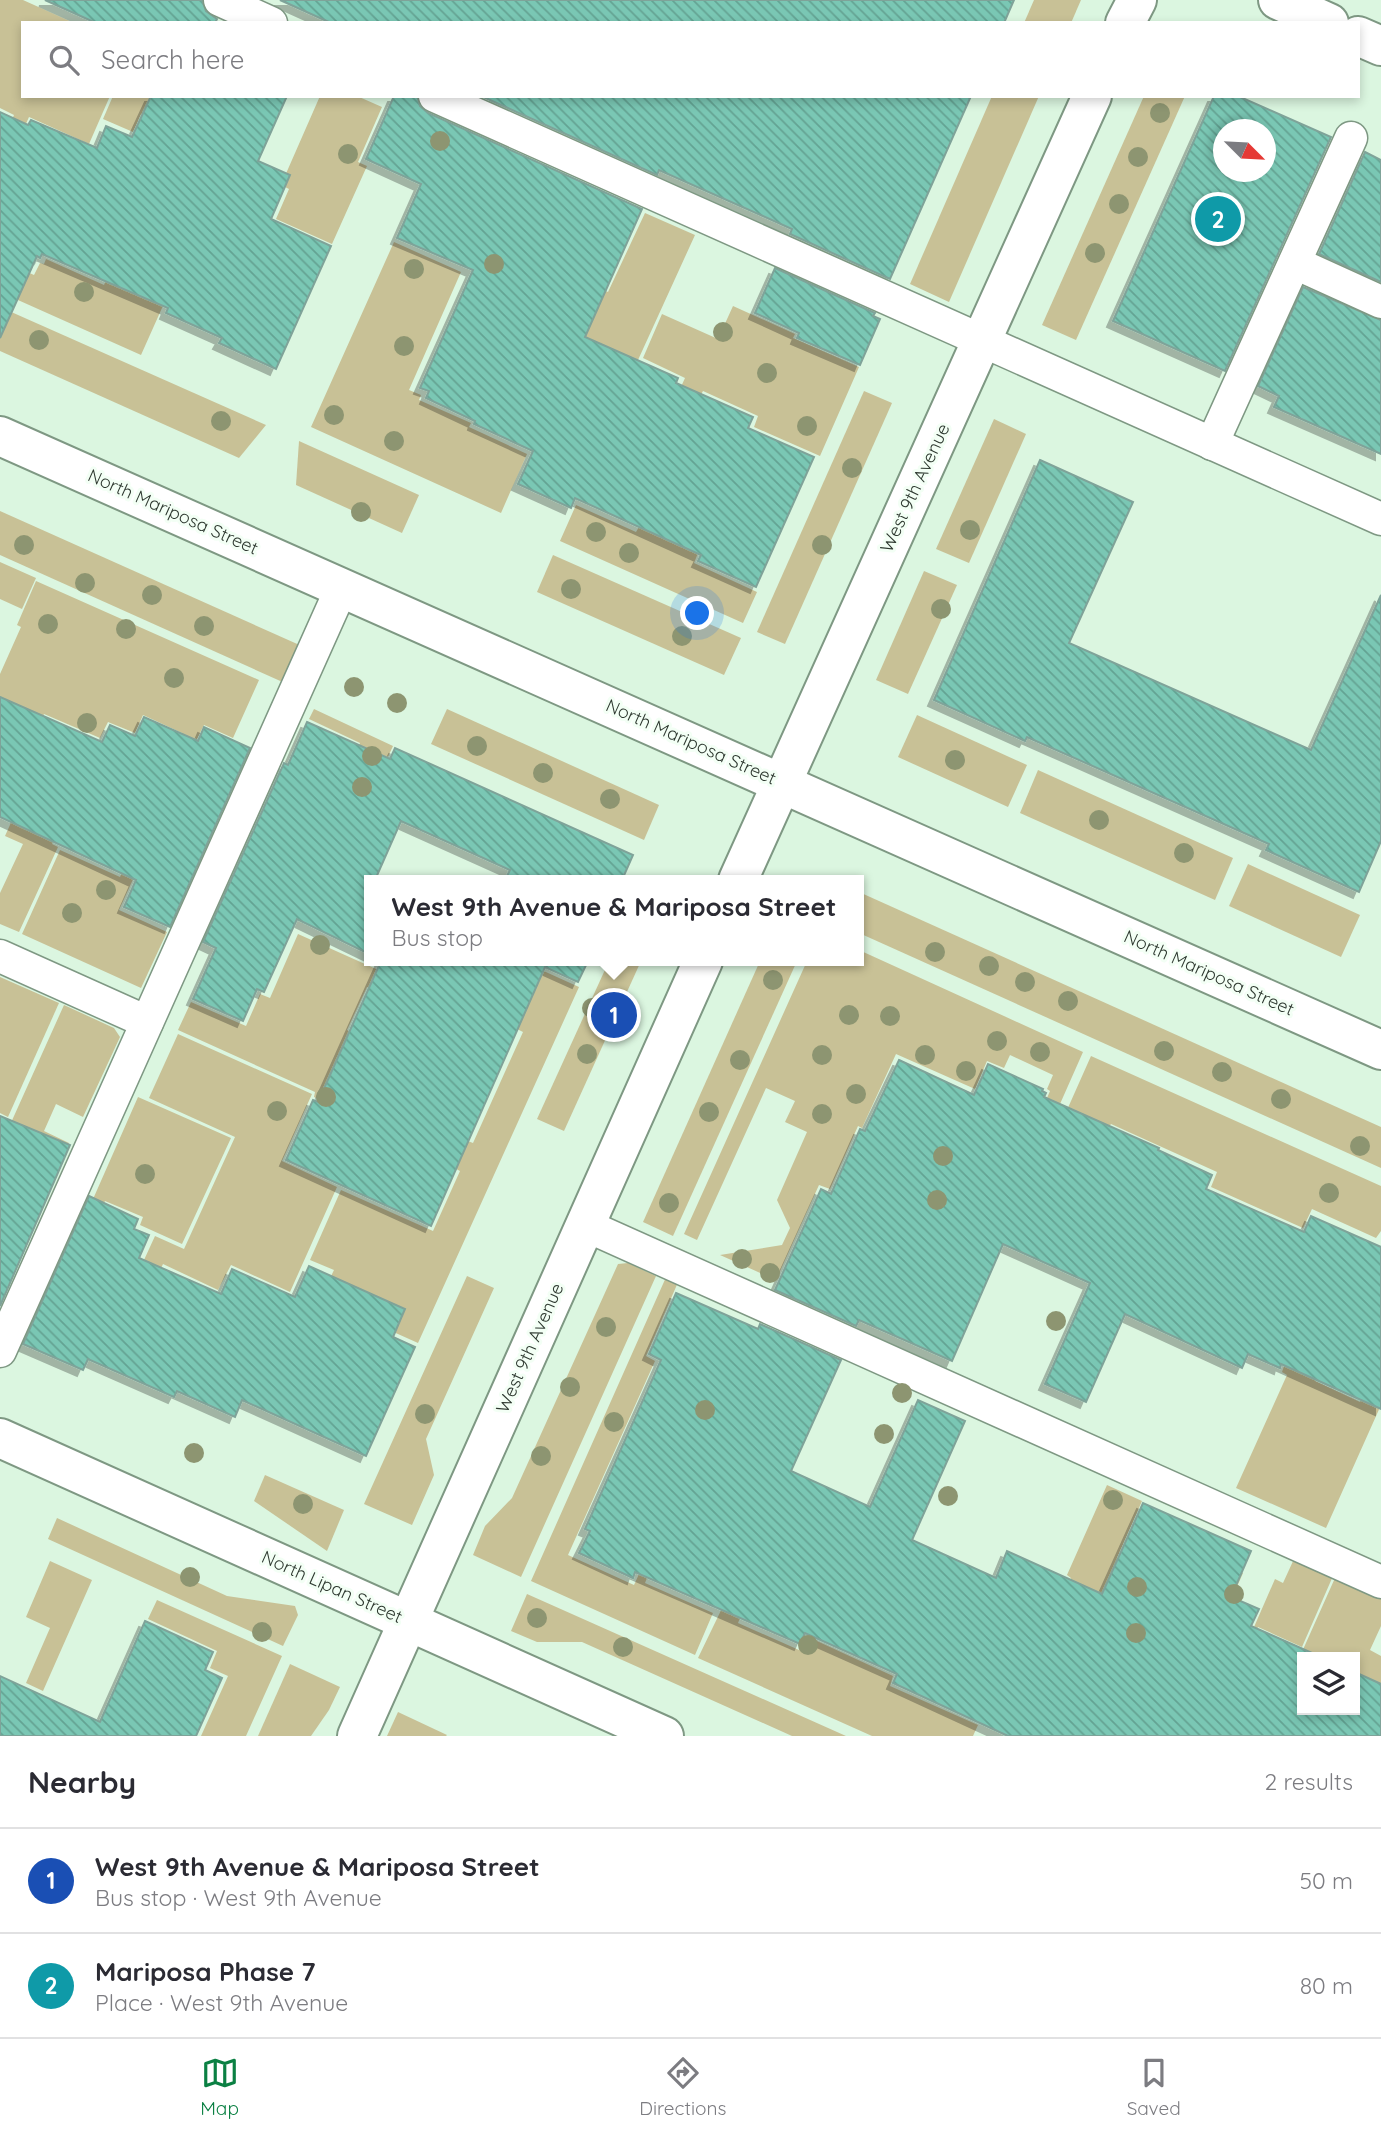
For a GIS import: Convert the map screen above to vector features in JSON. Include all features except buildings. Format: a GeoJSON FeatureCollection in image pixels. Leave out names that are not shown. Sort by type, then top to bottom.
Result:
{"type":"FeatureCollection","features":[{"type":"Feature","properties":{"kind":"street"},"geometry":{"type":"LineString","coordinates":[[1126,21],[1137,0]]}},
{"type":"Feature","properties":{"kind":"street"},"geometry":{"type":"LineString","coordinates":[[1278,0],[1325,21]]}},
{"type":"Feature","properties":{"kind":"street"},"geometry":{"type":"LineString","coordinates":[[1360,37],[1381,46]]}},
{"type":"Feature","properties":{"kind":"street","name":"West 9th Avenue"},"geometry":{"type":"LineString","coordinates":[[740,875],[1091,98]]}},
{"type":"Feature","properties":{"kind":"street","name":"North Mariposa Street"},"geometry":{"type":"LineString","coordinates":[[0,436],[1381,1050]]}},
{"type":"Feature","properties":{"kind":"street","name":"West 9th Avenue"},"geometry":{"type":"LineString","coordinates":[[357,1736],[701,966]]}},
{"type":"Feature","properties":{"kind":"street","name":"North Lipan Street"},"geometry":{"type":"LineString","coordinates":[[0,1438],[664,1736]]}},
{"type":"Feature","properties":{"kind":"lane"},"geometry":{"type":"LineString","coordinates":[[220,0],[267,21]]}},
{"type":"Feature","properties":{"kind":"lane"},"geometry":{"type":"LineString","coordinates":[[439,98],[1381,519]]}},
{"type":"Feature","properties":{"kind":"lane"},"geometry":{"type":"LineString","coordinates":[[1212,444],[1351,138]]}},
{"type":"Feature","properties":{"kind":"lane"},"geometry":{"type":"LineString","coordinates":[[1295,263],[1381,302]]}},
{"type":"Feature","properties":{"kind":"lane"},"geometry":{"type":"LineString","coordinates":[[0,1350],[342,587]]}},
{"type":"Feature","properties":{"kind":"lane"},"geometry":{"type":"LineString","coordinates":[[0,956],[147,1022]]}},
{"type":"Feature","properties":{"kind":"lane"},"geometry":{"type":"LineString","coordinates":[[585,1225],[1381,1583]]}},
{"type":"Feature","properties":{"kind":"shaded area"},"geometry":{"type":"Polygon","coordinates":[[[0,0],[23,0],[70,21],[21,21],[21,98],[109,98],[89,144],[29,117],[15,148],[2,142],[14,115],[0,108],[0,0]]]}},
{"type":"Feature","properties":{"kind":"shaded area"},"geometry":{"type":"Polygon","coordinates":[[[1034,0],[1081,0],[1072,21],[1025,21],[1034,0]]]}},
{"type":"Feature","properties":{"kind":"shaded area"},"geometry":{"type":"Polygon","coordinates":[[[112,98],[185,98],[172,128],[141,114],[133,132],[103,119],[112,98]]]}},
{"type":"Feature","properties":{"kind":"shaded area"},"geometry":{"type":"Polygon","coordinates":[[[319,98],[362,98],[382,107],[358,162],[367,166],[332,244],[276,219],[289,189],[281,185],[319,98]]]}},
{"type":"Feature","properties":{"kind":"shaded area"},"geometry":{"type":"Polygon","coordinates":[[[991,98],[1038,98],[949,302],[910,284],[991,98]]]}},
{"type":"Feature","properties":{"kind":"shaded area"},"geometry":{"type":"Polygon","coordinates":[[[1143,98],[1184,98],[1076,340],[1042,325],[1143,98]]]}},
{"type":"Feature","properties":{"kind":"shaded area"},"geometry":{"type":"Polygon","coordinates":[[[645,213],[695,235],[633,371],[582,348],[545,264],[608,292],[645,213]]]}},
{"type":"Feature","properties":{"kind":"shaded area"},"geometry":{"type":"Polygon","coordinates":[[[394,242],[461,272],[409,390],[421,395],[419,400],[471,423],[469,427],[527,454],[501,513],[311,427],[394,242]]]}},
{"type":"Feature","properties":{"kind":"shaded area"},"geometry":{"type":"Polygon","coordinates":[[[46,259],[104,285],[109,273],[166,299],[141,355],[0,292],[0,260],[34,275],[40,263],[44,264],[46,259]]]}},
{"type":"Feature","properties":{"kind":"shaded area"},"geometry":{"type":"Polygon","coordinates":[[[733,306],[795,334],[793,338],[859,367],[820,456],[754,427],[758,416],[703,391],[699,398],[680,389],[685,378],[643,358],[662,314],[718,339],[733,306]]]}},
{"type":"Feature","properties":{"kind":"shaded area"},"geometry":{"type":"Polygon","coordinates":[[[0,307],[266,425],[239,458],[0,351],[0,307]]]}},
{"type":"Feature","properties":{"kind":"shaded area"},"geometry":{"type":"Polygon","coordinates":[[[864,391],[892,403],[785,644],[757,632],[864,391]]]}},
{"type":"Feature","properties":{"kind":"shaded area"},"geometry":{"type":"Polygon","coordinates":[[[994,419],[1026,434],[969,563],[936,549],[994,419]]]}},
{"type":"Feature","properties":{"kind":"shaded area"},"geometry":{"type":"Polygon","coordinates":[[[299,441],[419,495],[402,533],[296,485],[299,441]]]}},
{"type":"Feature","properties":{"kind":"shaded area"},"geometry":{"type":"Polygon","coordinates":[[[576,505],[636,532],[639,527],[698,553],[694,563],[757,592],[743,623],[560,541],[576,505]]]}},
{"type":"Feature","properties":{"kind":"shaded area"},"geometry":{"type":"Polygon","coordinates":[[[0,511],[304,647],[287,684],[0,555],[0,511]]]}},
{"type":"Feature","properties":{"kind":"shaded area"},"geometry":{"type":"Polygon","coordinates":[[[553,555],[741,638],[724,675],[537,592],[553,555]]]}},
{"type":"Feature","properties":{"kind":"shaded area"},"geometry":{"type":"Polygon","coordinates":[[[0,562],[36,578],[22,609],[0,599],[0,562]]]}},
{"type":"Feature","properties":{"kind":"shaded area"},"geometry":{"type":"Polygon","coordinates":[[[924,571],[957,585],[908,694],[876,680],[924,571]]]}},
{"type":"Feature","properties":{"kind":"shaded area"},"geometry":{"type":"Polygon","coordinates":[[[36,581],[259,680],[233,738],[204,725],[195,743],[181,737],[182,733],[143,715],[135,733],[108,722],[100,738],[44,714],[20,767],[0,758],[0,674],[21,627],[17,625],[36,581]]]}},
{"type":"Feature","properties":{"kind":"shaded area"},"geometry":{"type":"Polygon","coordinates":[[[314,709],[393,746],[364,808],[321,832],[360,743],[309,719],[314,709]]]}},
{"type":"Feature","properties":{"kind":"shaded area"},"geometry":{"type":"Polygon","coordinates":[[[447,709],[659,805],[644,840],[431,744],[447,709]]]}},
{"type":"Feature","properties":{"kind":"shaded area"},"geometry":{"type":"Polygon","coordinates":[[[917,715],[1027,765],[1008,807],[898,757],[917,715]]]}},
{"type":"Feature","properties":{"kind":"shaded area"},"geometry":{"type":"Polygon","coordinates":[[[1038,770],[1233,858],[1215,900],[1020,813],[1038,770]]]}},
{"type":"Feature","properties":{"kind":"shaded area"},"geometry":{"type":"Polygon","coordinates":[[[27,787],[69,805],[52,844],[58,847],[19,932],[0,924],[0,893],[23,844],[5,836],[27,787]]]}},
{"type":"Feature","properties":{"kind":"shaded area"},"geometry":{"type":"Polygon","coordinates":[[[144,822],[157,827],[119,910],[167,932],[141,988],[22,934],[60,850],[120,877],[144,822]]]}},
{"type":"Feature","properties":{"kind":"shaded area"},"geometry":{"type":"Polygon","coordinates":[[[1248,864],[1360,915],[1341,957],[1229,906],[1248,864]]]}},
{"type":"Feature","properties":{"kind":"shaded area"},"geometry":{"type":"Polygon","coordinates":[[[864,894],[1381,1127],[1381,1168],[864,935],[864,894]]]}},
{"type":"Feature","properties":{"kind":"shaded area"},"geometry":{"type":"Polygon","coordinates":[[[298,934],[364,964],[364,966],[394,977],[386,995],[367,987],[347,1030],[388,1050],[357,1117],[314,1097],[315,1092],[178,1030],[191,1002],[246,1026],[260,994],[270,998],[298,934]]]}},
{"type":"Feature","properties":{"kind":"shaded area"},"geometry":{"type":"Polygon","coordinates":[[[864,952],[1083,1052],[1060,1104],[1047,1098],[1050,1091],[1047,1089],[1053,1075],[1010,1055],[1004,1068],[987,1061],[975,1089],[896,1054],[862,1128],[858,1126],[830,1189],[819,1185],[776,1280],[720,1255],[782,1245],[790,1228],[777,1200],[807,1132],[785,1122],[795,1101],[766,1088],[697,1240],[684,1234],[805,966],[864,966],[864,952]]]}},
{"type":"Feature","properties":{"kind":"shaded area"},"geometry":{"type":"Polygon","coordinates":[[[607,966],[639,966],[564,1131],[537,1119],[607,966]]]}},
{"type":"Feature","properties":{"kind":"shaded area"},"geometry":{"type":"Polygon","coordinates":[[[758,966],[795,966],[673,1236],[643,1222],[758,966]]]}},
{"type":"Feature","properties":{"kind":"shaded area"},"geometry":{"type":"Polygon","coordinates":[[[537,968],[579,987],[418,1343],[320,1299],[334,1270],[310,1260],[341,1190],[433,1231],[460,1171],[447,1164],[460,1138],[473,1143],[523,1032],[511,1026],[537,968]]]}},
{"type":"Feature","properties":{"kind":"shaded area"},"geometry":{"type":"Polygon","coordinates":[[[0,977],[59,1003],[8,1117],[0,1113],[0,977]]]}},
{"type":"Feature","properties":{"kind":"shaded area"},"geometry":{"type":"Polygon","coordinates":[[[64,1005],[114,1028],[120,1037],[83,1117],[56,1104],[44,1131],[69,1143],[61,1161],[5,1136],[64,1005]]]}},
{"type":"Feature","properties":{"kind":"shaded area"},"geometry":{"type":"Polygon","coordinates":[[[178,1034],[312,1094],[282,1161],[337,1187],[290,1292],[231,1265],[218,1290],[163,1264],[118,1364],[100,1356],[155,1236],[184,1249],[235,1137],[149,1098],[178,1034]]]}},
{"type":"Feature","properties":{"kind":"shaded area"},"geometry":{"type":"Polygon","coordinates":[[[1091,1056],[1381,1186],[1381,1231],[1376,1238],[1312,1209],[1303,1228],[1211,1187],[1217,1172],[1111,1124],[1108,1128],[1067,1110],[1091,1056]]]}},
{"type":"Feature","properties":{"kind":"shaded area"},"geometry":{"type":"Polygon","coordinates":[[[138,1097],[231,1138],[182,1244],[140,1225],[143,1217],[105,1201],[96,1219],[86,1215],[138,1097]]]}},
{"type":"Feature","properties":{"kind":"shaded area"},"geometry":{"type":"Polygon","coordinates":[[[628,1263],[656,1276],[521,1577],[473,1555],[485,1526],[512,1498],[618,1264],[628,1263]]]}},
{"type":"Feature","properties":{"kind":"shaded area"},"geometry":{"type":"Polygon","coordinates":[[[667,1275],[679,1280],[646,1356],[655,1361],[568,1555],[634,1585],[645,1561],[652,1565],[645,1583],[713,1613],[695,1655],[531,1581],[667,1275]]]}},
{"type":"Feature","properties":{"kind":"shaded area"},"geometry":{"type":"Polygon","coordinates":[[[467,1276],[494,1288],[426,1439],[434,1475],[412,1525],[364,1504],[467,1276]]]}},
{"type":"Feature","properties":{"kind":"shaded area"},"geometry":{"type":"Polygon","coordinates":[[[1289,1352],[1321,1366],[1315,1381],[1360,1402],[1368,1385],[1381,1405],[1326,1528],[1236,1488],[1287,1375],[1282,1372],[1289,1352]]]}},
{"type":"Feature","properties":{"kind":"shaded area"},"geometry":{"type":"Polygon","coordinates":[[[265,1475],[344,1510],[327,1551],[254,1501],[265,1475]]]}},
{"type":"Feature","properties":{"kind":"shaded area"},"geometry":{"type":"Polygon","coordinates":[[[1107,1485],[1142,1501],[1117,1558],[1202,1596],[1056,1611],[1071,1578],[1067,1575],[1107,1485]]]}},
{"type":"Feature","properties":{"kind":"shaded area"},"geometry":{"type":"Polygon","coordinates":[[[57,1518],[227,1596],[295,1606],[298,1615],[283,1646],[48,1539],[57,1518]]]}},
{"type":"Feature","properties":{"kind":"shaded area"},"geometry":{"type":"Polygon","coordinates":[[[1294,1559],[1333,1576],[1302,1647],[1258,1627],[1240,1667],[1213,1654],[1217,1643],[1189,1631],[1218,1562],[1243,1573],[1215,1637],[1244,1650],[1275,1579],[1283,1583],[1294,1559]]]}},
{"type":"Feature","properties":{"kind":"shaded area"},"geometry":{"type":"Polygon","coordinates":[[[50,1561],[92,1580],[43,1691],[26,1683],[50,1628],[26,1617],[50,1561]]]}},
{"type":"Feature","properties":{"kind":"shaded area"},"geometry":{"type":"Polygon","coordinates":[[[1335,1578],[1381,1598],[1381,1626],[1370,1650],[1381,1656],[1381,1715],[1347,1736],[1307,1715],[1360,1715],[1360,1652],[1302,1652],[1335,1578]]]}},
{"type":"Feature","properties":{"kind":"shaded area"},"geometry":{"type":"Polygon","coordinates":[[[527,1594],[846,1736],[792,1736],[582,1642],[537,1642],[511,1631],[527,1594]]]}},
{"type":"Feature","properties":{"kind":"shaded area"},"geometry":{"type":"Polygon","coordinates":[[[157,1600],[282,1656],[246,1736],[201,1736],[228,1676],[210,1668],[217,1651],[148,1619],[157,1600]]]}},
{"type":"Feature","properties":{"kind":"shaded area"},"geometry":{"type":"Polygon","coordinates":[[[726,1600],[744,1608],[738,1623],[799,1650],[806,1636],[893,1676],[890,1686],[978,1725],[973,1736],[872,1736],[698,1658],[726,1600]]]}},
{"type":"Feature","properties":{"kind":"shaded area"},"geometry":{"type":"Polygon","coordinates":[[[1297,1663],[1297,1710],[1280,1701],[1297,1663]]]}},
{"type":"Feature","properties":{"kind":"shaded area"},"geometry":{"type":"Polygon","coordinates":[[[290,1664],[340,1687],[329,1710],[311,1736],[258,1736],[290,1664]]]}},
{"type":"Feature","properties":{"kind":"shaded area"},"geometry":{"type":"Polygon","coordinates":[[[398,1712],[447,1735],[387,1736],[398,1712]]]}},
{"type":"Feature","properties":{"kind":"place","name":"Mariposa Phase 7"},"geometry":{"type":"Point","coordinates":[1218,219]}},
{"type":"Feature","properties":{"kind":"place","name":"West 9th Avenue & Mariposa Street"},"geometry":{"type":"Point","coordinates":[614,1015]}}]}
